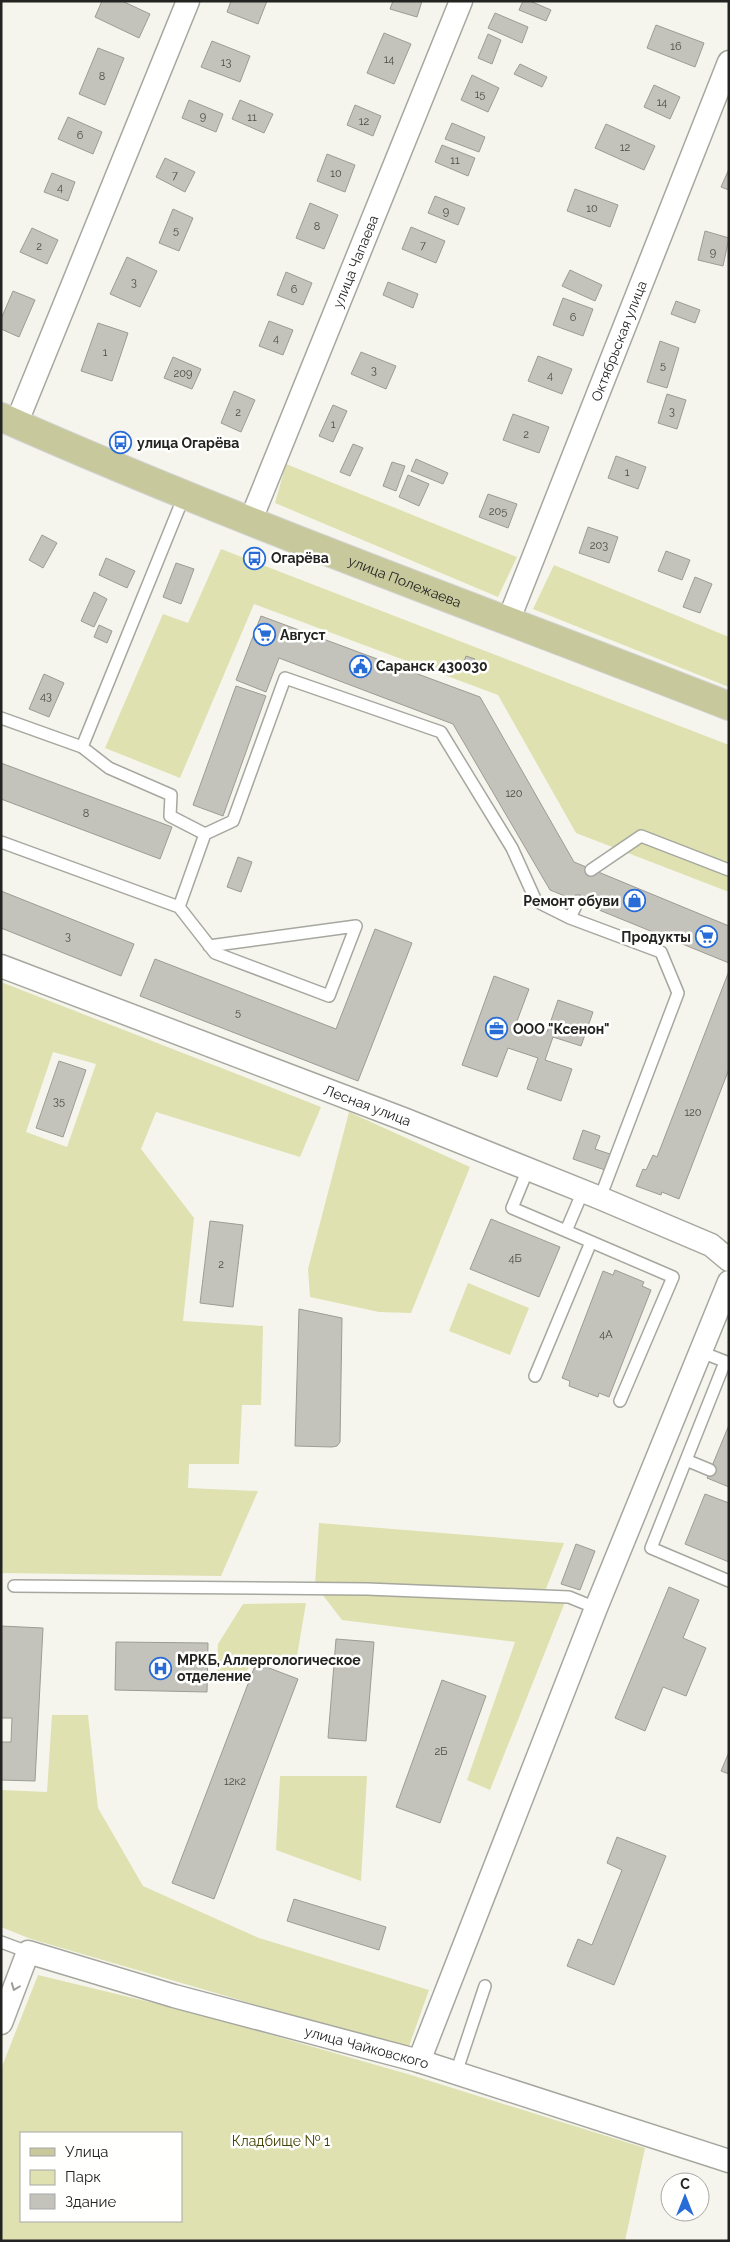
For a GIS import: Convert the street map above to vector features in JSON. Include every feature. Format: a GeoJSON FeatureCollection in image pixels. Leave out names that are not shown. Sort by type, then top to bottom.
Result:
{"type":"FeatureCollection","features":[{"type":"Feature","properties":{"kind":"main road","name":"улица Полежаева"},"geometry":{"type":"LineString","coordinates":[[9,420],[184,496],[729,706]]}},
{"type":"Feature","properties":{"kind":"street"},"geometry":{"type":"LineString","coordinates":[[9,420],[188,1]]}},
{"type":"Feature","properties":{"kind":"street","name":"улица Чапаева"},"geometry":{"type":"LineString","coordinates":[[250,522],[461,1]]}},
{"type":"Feature","properties":{"kind":"street","name":"Октябрьская улица"},"geometry":{"type":"LineString","coordinates":[[509,620],[729,62]]}},
{"type":"Feature","properties":{"kind":"street","name":"Лесная улица"},"geometry":{"type":"LineString","coordinates":[[1,966],[406,1120],[592,1194],[711,1245],[729,1260]]}},
{"type":"Feature","properties":{"kind":"street"},"geometry":{"type":"LineString","coordinates":[[419,2061],[596,1608],[729,1282]]}},
{"type":"Feature","properties":{"kind":"street"},"geometry":{"type":"LineString","coordinates":[[1,2023],[28,1952]]}},
{"type":"Feature","properties":{"kind":"street","name":"улица Чайковского"},"geometry":{"type":"LineString","coordinates":[[28,1952],[174,1996],[419,2061],[729,2161]]}},
{"type":"Feature","properties":{"kind":"lane"},"geometry":{"type":"LineString","coordinates":[[82,748],[184,496]]}},
{"type":"Feature","properties":{"kind":"lane"},"geometry":{"type":"LineString","coordinates":[[180,906],[205,834],[233,821],[285,678],[441,732],[512,848],[536,901],[570,918],[660,952],[678,993],[592,1194],[566,1231]]}},
{"type":"Feature","properties":{"kind":"lane"},"geometry":{"type":"LineString","coordinates":[[1,718],[82,748],[109,768],[171,795],[170,816],[205,834]]}},
{"type":"Feature","properties":{"kind":"lane"},"geometry":{"type":"LineString","coordinates":[[591,870],[641,836],[729,870]]}},
{"type":"Feature","properties":{"kind":"lane"},"geometry":{"type":"LineString","coordinates":[[1,842],[180,906],[209,946],[215,953],[329,996],[356,926],[209,946]]}},
{"type":"Feature","properties":{"kind":"lane"},"geometry":{"type":"LineString","coordinates":[[570,918],[578,901]]}},
{"type":"Feature","properties":{"kind":"lane"},"geometry":{"type":"LineString","coordinates":[[528,1169],[512,1208],[673,1277],[620,1401]]}},
{"type":"Feature","properties":{"kind":"lane"},"geometry":{"type":"LineString","coordinates":[[535,1376],[591,1242]]}},
{"type":"Feature","properties":{"kind":"lane"},"geometry":{"type":"LineString","coordinates":[[701,1352],[727,1362],[651,1548],[729,1580]]}},
{"type":"Feature","properties":{"kind":"lane"},"geometry":{"type":"LineString","coordinates":[[686,1460],[710,1470]]}},
{"type":"Feature","properties":{"kind":"lane"},"geometry":{"type":"LineString","coordinates":[[14,1586],[366,1589],[511,1594],[569,1597],[596,1608]]}},
{"type":"Feature","properties":{"kind":"lane","name":"улица Чайковского"},"geometry":{"type":"LineString","coordinates":[[1,1942],[28,1952]]}},
{"type":"Feature","properties":{"kind":"lane"},"geometry":{"type":"LineString","coordinates":[[456,2073],[485,1986]]}},
{"type":"Feature","properties":{"kind":"green space"},"geometry":{"type":"Polygon","coordinates":[[[286,464],[517,557],[498,597],[275,503],[286,464]]]}},
{"type":"Feature","properties":{"kind":"green space"},"geometry":{"type":"Polygon","coordinates":[[[221,549],[729,745],[729,892],[576,833],[498,695],[254,604],[180,778],[105,748],[163,614],[188,623],[221,549]]]}},
{"type":"Feature","properties":{"kind":"green space"},"geometry":{"type":"Polygon","coordinates":[[[554,565],[729,637],[729,687],[533,609],[554,565]]]}},
{"type":"Feature","properties":{"kind":"green space"},"geometry":{"type":"Polygon","coordinates":[[[1,982],[321,1107],[300,1157],[156,1112],[141,1149],[194,1218],[183,1321],[263,1326],[261,1405],[242,1405],[239,1464],[189,1464],[188,1488],[258,1491],[221,1576],[1,1573],[1,982]],[[53,1052],[26,1132],[67,1147],[96,1064],[53,1052]]]}},
{"type":"Feature","properties":{"kind":"green space"},"geometry":{"type":"Polygon","coordinates":[[[349,1112],[470,1167],[411,1313],[379,1312],[310,1297],[308,1269],[349,1112]]]}},
{"type":"Feature","properties":{"kind":"green space"},"geometry":{"type":"Polygon","coordinates":[[[468,1283],[529,1308],[510,1355],[449,1331],[468,1283]]]}},
{"type":"Feature","properties":{"kind":"green space"},"geometry":{"type":"Polygon","coordinates":[[[319,1523],[564,1543],[544,1594],[565,1602],[490,1790],[467,1780],[515,1642],[342,1620],[315,1585],[319,1523]]]}},
{"type":"Feature","properties":{"kind":"green space"},"geometry":{"type":"Polygon","coordinates":[[[306,1603],[296,1662],[253,1659],[241,1684],[216,1682],[218,1644],[243,1604],[306,1603]]]}},
{"type":"Feature","properties":{"kind":"green space"},"geometry":{"type":"Polygon","coordinates":[[[52,1715],[88,1715],[98,1808],[143,1886],[259,1938],[429,1990],[408,2049],[31,1939],[1,1927],[1,1790],[47,1792],[52,1715]]]}},
{"type":"Feature","properties":{"kind":"green space"},"geometry":{"type":"Polygon","coordinates":[[[280,1776],[367,1776],[361,1881],[276,1850],[280,1776]]]}},
{"type":"Feature","properties":{"kind":"green space","name":"Кладбище № 1"},"geometry":{"type":"Polygon","coordinates":[[[38,1975],[195,2013],[411,2075],[645,2148],[625,2241],[1,2241],[1,2069],[38,1975]]]}},
{"type":"Feature","properties":{"kind":"building"},"geometry":{"type":"Polygon","coordinates":[[[102,1],[122,1],[150,14],[139,38],[95,17],[102,1]]]}},
{"type":"Feature","properties":{"kind":"building"},"geometry":{"type":"Polygon","coordinates":[[[231,1],[267,1],[258,24],[227,12],[231,1]]]}},
{"type":"Feature","properties":{"kind":"building"},"geometry":{"type":"Polygon","coordinates":[[[393,1],[422,1],[417,17],[390,9],[393,1]]]}},
{"type":"Feature","properties":{"kind":"building"},"geometry":{"type":"Polygon","coordinates":[[[523,1],[530,1],[551,10],[546,21],[519,10],[523,1]]]}},
{"type":"Feature","properties":{"kind":"building"},"geometry":{"type":"Polygon","coordinates":[[[495,13],[528,27],[522,43],[488,28],[495,13]]]}},
{"type":"Feature","properties":{"kind":"building"},"geometry":{"type":"Polygon","coordinates":[[[656,25],[704,43],[695,67],[647,48],[656,25]]]}},
{"type":"Feature","properties":{"kind":"building"},"geometry":{"type":"Polygon","coordinates":[[[384,33],[411,44],[394,84],[367,73],[384,33]]]}},
{"type":"Feature","properties":{"kind":"building"},"geometry":{"type":"Polygon","coordinates":[[[488,34],[501,40],[492,64],[478,58],[488,34]]]}},
{"type":"Feature","properties":{"kind":"building"},"geometry":{"type":"Polygon","coordinates":[[[212,41],[250,56],[240,82],[201,67],[212,41]]]}},
{"type":"Feature","properties":{"kind":"building"},"geometry":{"type":"Polygon","coordinates":[[[98,48],[124,58],[105,105],[79,94],[98,48]]]}},
{"type":"Feature","properties":{"kind":"building"},"geometry":{"type":"Polygon","coordinates":[[[520,64],[547,77],[542,87],[514,74],[520,64]]]}},
{"type":"Feature","properties":{"kind":"building"},"geometry":{"type":"Polygon","coordinates":[[[472,75],[499,88],[488,112],[461,100],[472,75]]]}},
{"type":"Feature","properties":{"kind":"building"},"geometry":{"type":"Polygon","coordinates":[[[654,85],[680,97],[670,119],[644,107],[654,85]]]}},
{"type":"Feature","properties":{"kind":"building"},"geometry":{"type":"Polygon","coordinates":[[[189,100],[223,114],[216,132],[182,118],[189,100]]]}},
{"type":"Feature","properties":{"kind":"building"},"geometry":{"type":"Polygon","coordinates":[[[240,100],[273,114],[264,133],[232,119],[240,100]]]}},
{"type":"Feature","properties":{"kind":"building"},"geometry":{"type":"Polygon","coordinates":[[[355,105],[381,116],[373,136],[347,125],[355,105]]]}},
{"type":"Feature","properties":{"kind":"building"},"geometry":{"type":"Polygon","coordinates":[[[68,117],[102,132],[93,154],[58,139],[68,117]]]}},
{"type":"Feature","properties":{"kind":"building"},"geometry":{"type":"Polygon","coordinates":[[[452,123],[485,137],[479,152],[445,139],[452,123]]]}},
{"type":"Feature","properties":{"kind":"building"},"geometry":{"type":"Polygon","coordinates":[[[606,124],[655,146],[644,170],[595,148],[606,124]]]}},
{"type":"Feature","properties":{"kind":"building"},"geometry":{"type":"Polygon","coordinates":[[[442,145],[475,158],[468,176],[435,162],[442,145]]]}},
{"type":"Feature","properties":{"kind":"building"},"geometry":{"type":"Polygon","coordinates":[[[327,154],[355,165],[345,192],[317,181],[327,154]]]}},
{"type":"Feature","properties":{"kind":"building"},"geometry":{"type":"Polygon","coordinates":[[[165,158],[195,172],[185,192],[156,177],[165,158]]]}},
{"type":"Feature","properties":{"kind":"building"},"geometry":{"type":"Polygon","coordinates":[[[729,169],[729,190],[721,187],[729,169]]]}},
{"type":"Feature","properties":{"kind":"building"},"geometry":{"type":"Polygon","coordinates":[[[52,173],[75,182],[68,201],[44,192],[52,173]]]}},
{"type":"Feature","properties":{"kind":"building"},"geometry":{"type":"Polygon","coordinates":[[[575,189],[618,205],[610,227],[567,211],[575,189]]]}},
{"type":"Feature","properties":{"kind":"building"},"geometry":{"type":"Polygon","coordinates":[[[435,196],[465,208],[458,225],[428,213],[435,196]]]}},
{"type":"Feature","properties":{"kind":"building"},"geometry":{"type":"Polygon","coordinates":[[[310,203],[338,215],[324,249],[296,238],[310,203]]]}},
{"type":"Feature","properties":{"kind":"building"},"geometry":{"type":"Polygon","coordinates":[[[173,209],[193,218],[179,251],[159,243],[173,209]]]}},
{"type":"Feature","properties":{"kind":"building"},"geometry":{"type":"Polygon","coordinates":[[[411,227],[445,241],[436,263],[402,249],[411,227]]]}},
{"type":"Feature","properties":{"kind":"building"},"geometry":{"type":"Polygon","coordinates":[[[32,228],[58,240],[47,264],[20,252],[32,228]]]}},
{"type":"Feature","properties":{"kind":"building"},"geometry":{"type":"Polygon","coordinates":[[[705,231],[729,238],[723,266],[698,260],[705,231]]]}},
{"type":"Feature","properties":{"kind":"building"},"geometry":{"type":"Polygon","coordinates":[[[127,257],[157,271],[140,307],[110,294],[127,257]]]}},
{"type":"Feature","properties":{"kind":"building"},"geometry":{"type":"Polygon","coordinates":[[[570,270],[602,285],[595,301],[562,286],[570,270]]]}},
{"type":"Feature","properties":{"kind":"building"},"geometry":{"type":"Polygon","coordinates":[[[286,272],[312,283],[303,305],[277,295],[286,272]]]}},
{"type":"Feature","properties":{"kind":"building"},"geometry":{"type":"Polygon","coordinates":[[[388,282],[418,294],[413,308],[383,295],[388,282]]]}},
{"type":"Feature","properties":{"kind":"building"},"geometry":{"type":"Polygon","coordinates":[[[13,291],[35,300],[19,337],[1,329],[1,319],[13,291]]]}},
{"type":"Feature","properties":{"kind":"building"},"geometry":{"type":"Polygon","coordinates":[[[563,298],[593,309],[583,336],[553,325],[563,298]]]}},
{"type":"Feature","properties":{"kind":"building"},"geometry":{"type":"Polygon","coordinates":[[[676,301],[700,310],[695,323],[671,314],[676,301]]]}},
{"type":"Feature","properties":{"kind":"building"},"geometry":{"type":"Polygon","coordinates":[[[269,321],[293,330],[283,355],[259,346],[269,321]]]}},
{"type":"Feature","properties":{"kind":"building"},"geometry":{"type":"Polygon","coordinates":[[[98,323],[128,333],[112,381],[81,371],[98,323]]]}},
{"type":"Feature","properties":{"kind":"building"},"geometry":{"type":"Polygon","coordinates":[[[660,341],[679,348],[667,388],[647,382],[660,341]]]}},
{"type":"Feature","properties":{"kind":"building"},"geometry":{"type":"Polygon","coordinates":[[[361,352],[396,366],[386,389],[351,374],[361,352]]]}},
{"type":"Feature","properties":{"kind":"building"},"geometry":{"type":"Polygon","coordinates":[[[538,356],[572,369],[562,394],[528,381],[538,356]]]}},
{"type":"Feature","properties":{"kind":"building"},"geometry":{"type":"Polygon","coordinates":[[[173,357],[201,369],[192,389],[164,378],[173,357]]]}},
{"type":"Feature","properties":{"kind":"building"},"geometry":{"type":"Polygon","coordinates":[[[234,391],[255,400],[241,432],[221,423],[234,391]]]}},
{"type":"Feature","properties":{"kind":"building"},"geometry":{"type":"Polygon","coordinates":[[[667,394],[686,400],[677,429],[658,423],[667,394]]]}},
{"type":"Feature","properties":{"kind":"building"},"geometry":{"type":"Polygon","coordinates":[[[333,405],[347,411],[333,442],[319,436],[333,405]]]}},
{"type":"Feature","properties":{"kind":"building"},"geometry":{"type":"Polygon","coordinates":[[[513,414],[549,427],[539,453],[503,440],[513,414]]]}},
{"type":"Feature","properties":{"kind":"building"},"geometry":{"type":"Polygon","coordinates":[[[353,444],[363,448],[350,476],[340,472],[353,444]]]}},
{"type":"Feature","properties":{"kind":"building"},"geometry":{"type":"Polygon","coordinates":[[[616,456],[646,467],[638,489],[608,478],[616,456]]]}},
{"type":"Feature","properties":{"kind":"building"},"geometry":{"type":"Polygon","coordinates":[[[416,459],[448,473],[443,484],[411,471],[416,459]]]}},
{"type":"Feature","properties":{"kind":"building"},"geometry":{"type":"Polygon","coordinates":[[[392,462],[405,466],[396,491],[383,486],[392,462]]]}},
{"type":"Feature","properties":{"kind":"building"},"geometry":{"type":"Polygon","coordinates":[[[408,475],[429,484],[419,506],[399,497],[408,475]]]}},
{"type":"Feature","properties":{"kind":"building"},"geometry":{"type":"Polygon","coordinates":[[[488,494],[517,504],[508,528],[479,517],[488,494]]]}},
{"type":"Feature","properties":{"kind":"building"},"geometry":{"type":"Polygon","coordinates":[[[588,527],[618,537],[609,563],[579,553],[588,527]]]}},
{"type":"Feature","properties":{"kind":"building"},"geometry":{"type":"Polygon","coordinates":[[[42,535],[57,543],[43,568],[29,560],[42,535]]]}},
{"type":"Feature","properties":{"kind":"building"},"geometry":{"type":"Polygon","coordinates":[[[666,551],[690,560],[682,580],[658,571],[666,551]]]}},
{"type":"Feature","properties":{"kind":"building"},"geometry":{"type":"Polygon","coordinates":[[[106,558],[135,571],[127,588],[99,575],[106,558]]]}},
{"type":"Feature","properties":{"kind":"building"},"geometry":{"type":"Polygon","coordinates":[[[176,563],[194,569],[181,604],[163,597],[176,563]]]}},
{"type":"Feature","properties":{"kind":"building"},"geometry":{"type":"Polygon","coordinates":[[[695,577],[712,584],[700,613],[683,607],[695,577]]]}},
{"type":"Feature","properties":{"kind":"building"},"geometry":{"type":"Polygon","coordinates":[[[94,592],[107,599],[94,627],[81,621],[94,592]]]}},
{"type":"Feature","properties":{"kind":"building"},"geometry":{"type":"Polygon","coordinates":[[[261,616],[480,697],[574,862],[729,926],[729,963],[550,890],[453,724],[279,658],[266,692],[236,680],[261,616]]]}},
{"type":"Feature","properties":{"kind":"building"},"geometry":{"type":"Polygon","coordinates":[[[99,625],[112,631],[107,643],[94,637],[99,625]]]}},
{"type":"Feature","properties":{"kind":"building"},"geometry":{"type":"Polygon","coordinates":[[[466,656],[475,659],[471,670],[462,667],[466,656]]]}},
{"type":"Feature","properties":{"kind":"building"},"geometry":{"type":"Polygon","coordinates":[[[44,674],[64,683],[49,717],[29,709],[44,674]]]}},
{"type":"Feature","properties":{"kind":"building"},"geometry":{"type":"Polygon","coordinates":[[[236,686],[266,696],[223,816],[193,805],[236,686]]]}},
{"type":"Feature","properties":{"kind":"building"},"geometry":{"type":"Polygon","coordinates":[[[1,763],[172,827],[160,859],[1,799],[1,763]]]}},
{"type":"Feature","properties":{"kind":"building"},"geometry":{"type":"Polygon","coordinates":[[[238,857],[252,862],[241,892],[227,887],[238,857]]]}},
{"type":"Feature","properties":{"kind":"building"},"geometry":{"type":"Polygon","coordinates":[[[1,891],[134,944],[121,976],[1,928],[1,891]]]}},
{"type":"Feature","properties":{"kind":"building"},"geometry":{"type":"Polygon","coordinates":[[[375,929],[412,943],[358,1081],[140,996],[155,959],[336,1029],[375,929]]]}},
{"type":"Feature","properties":{"kind":"building"},"geometry":{"type":"Polygon","coordinates":[[[729,971],[729,1069],[679,1199],[662,1192],[661,1195],[636,1186],[643,1169],[646,1170],[653,1155],[657,1157],[729,971]]]}},
{"type":"Feature","properties":{"kind":"building"},"geometry":{"type":"Polygon","coordinates":[[[494,976],[529,989],[517,1021],[547,1032],[558,1000],[593,1012],[581,1046],[553,1037],[545,1060],[572,1069],[561,1101],[527,1089],[538,1058],[508,1048],[497,1077],[462,1065],[494,976]]]}},
{"type":"Feature","properties":{"kind":"building"},"geometry":{"type":"Polygon","coordinates":[[[59,1061],[86,1070],[63,1137],[36,1128],[59,1061]]]}},
{"type":"Feature","properties":{"kind":"building"},"geometry":{"type":"Polygon","coordinates":[[[583,1130],[600,1136],[595,1149],[610,1154],[605,1170],[573,1159],[583,1130]]]}},
{"type":"Feature","properties":{"kind":"building"},"geometry":{"type":"Polygon","coordinates":[[[491,1219],[560,1247],[539,1297],[470,1269],[491,1219]]]}},
{"type":"Feature","properties":{"kind":"building"},"geometry":{"type":"Polygon","coordinates":[[[210,1221],[243,1225],[233,1307],[200,1303],[210,1221]]]}},
{"type":"Feature","properties":{"kind":"building"},"geometry":{"type":"Polygon","coordinates":[[[615,1270],[644,1282],[642,1286],[651,1290],[609,1397],[599,1393],[598,1397],[569,1386],[570,1381],[562,1378],[603,1271],[613,1275],[615,1270]]]}},
{"type":"Feature","properties":{"kind":"building"},"geometry":{"type":"Polygon","coordinates":[[[299,1309],[342,1318],[340,1442],[337,1446],[295,1446],[299,1309]]]}},
{"type":"Feature","properties":{"kind":"building"},"geometry":{"type":"Polygon","coordinates":[[[729,1425],[729,1487],[707,1478],[729,1425]]]}},
{"type":"Feature","properties":{"kind":"building"},"geometry":{"type":"Polygon","coordinates":[[[705,1494],[729,1503],[729,1562],[685,1544],[705,1494]]]}},
{"type":"Feature","properties":{"kind":"building"},"geometry":{"type":"Polygon","coordinates":[[[576,1544],[595,1551],[580,1590],[561,1584],[576,1544]]]}},
{"type":"Feature","properties":{"kind":"building"},"geometry":{"type":"Polygon","coordinates":[[[669,1587],[699,1600],[683,1638],[706,1648],[686,1696],[663,1687],[645,1731],[615,1718],[669,1587]]]}},
{"type":"Feature","properties":{"kind":"building"},"geometry":{"type":"Polygon","coordinates":[[[1,1626],[43,1628],[35,1781],[1,1780],[1,1742],[11,1742],[12,1718],[1,1718],[1,1626]]]}},
{"type":"Feature","properties":{"kind":"building"},"geometry":{"type":"Polygon","coordinates":[[[336,1639],[374,1642],[366,1741],[328,1738],[336,1639]]]}},
{"type":"Feature","properties":{"kind":"building"},"geometry":{"type":"Polygon","coordinates":[[[116,1642],[208,1643],[207,1692],[115,1690],[116,1642]]]}},
{"type":"Feature","properties":{"kind":"building"},"geometry":{"type":"Polygon","coordinates":[[[256,1663],[298,1679],[214,1899],[172,1883],[256,1663]]]}},
{"type":"Feature","properties":{"kind":"building"},"geometry":{"type":"Polygon","coordinates":[[[442,1680],[486,1696],[440,1823],[396,1807],[442,1680]]]}},
{"type":"Feature","properties":{"kind":"building"},"geometry":{"type":"Polygon","coordinates":[[[729,1752],[729,1774],[721,1771],[729,1752]]]}},
{"type":"Feature","properties":{"kind":"building"},"geometry":{"type":"Polygon","coordinates":[[[617,1837],[666,1856],[614,1985],[567,1966],[578,1939],[592,1945],[622,1870],[607,1863],[617,1837]]]}},
{"type":"Feature","properties":{"kind":"building"},"geometry":{"type":"Polygon","coordinates":[[[294,1899],[386,1927],[379,1950],[287,1921],[294,1899]]]}},
{"type":"Feature","properties":{"kind":"place","name":"улица Огарёва"},"geometry":{"type":"Point","coordinates":[121,443]}},
{"type":"Feature","properties":{"kind":"place","name":"Огарёва"},"geometry":{"type":"Point","coordinates":[255,558]}},
{"type":"Feature","properties":{"kind":"place","name":"Август"},"geometry":{"type":"Point","coordinates":[264,635]}},
{"type":"Feature","properties":{"kind":"place","name":"Саранск 430030"},"geometry":{"type":"Point","coordinates":[360,666]}},
{"type":"Feature","properties":{"kind":"place","name":"Ремонт обуви"},"geometry":{"type":"Point","coordinates":[635,901]}},
{"type":"Feature","properties":{"kind":"place","name":"Продукты"},"geometry":{"type":"Point","coordinates":[707,937]}},
{"type":"Feature","properties":{"kind":"place","name":"ООО \"Ксенон\""},"geometry":{"type":"Point","coordinates":[497,1029]}},
{"type":"Feature","properties":{"kind":"place","name":"МРКБ, Аллергологическое отделение"},"geometry":{"type":"Point","coordinates":[161,1668]}}]}
